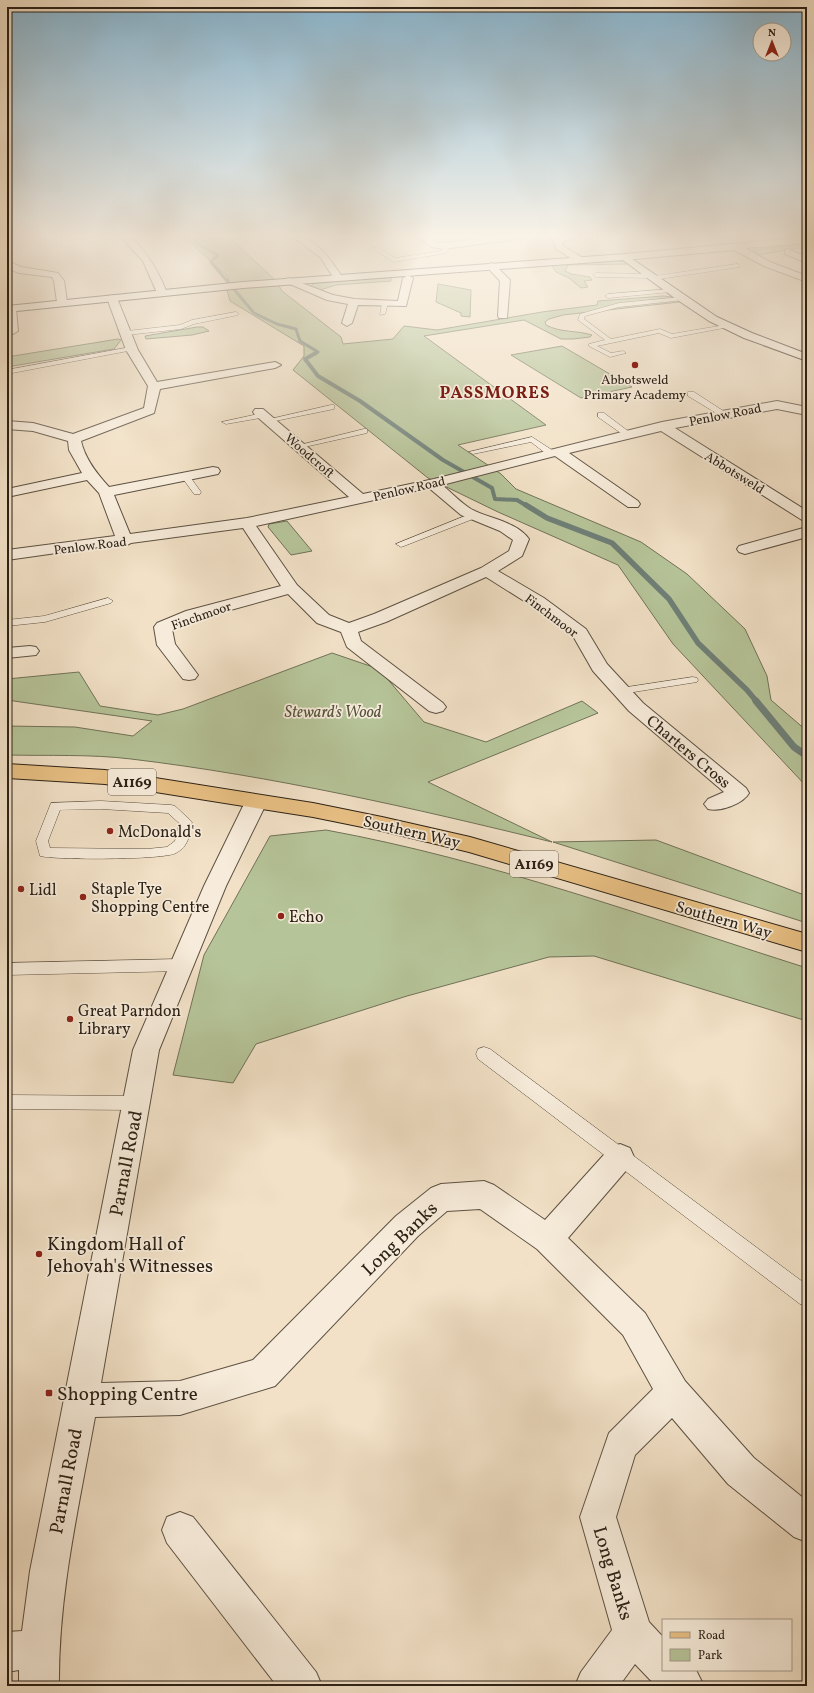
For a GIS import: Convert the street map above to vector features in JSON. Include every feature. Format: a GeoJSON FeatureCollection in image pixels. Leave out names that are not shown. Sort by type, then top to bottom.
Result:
{"type":"FeatureCollection","features":[{"type":"Feature","properties":{"kind":"main road","name":"Southern Way"},"geometry":{"type":"LineString","coordinates":[[7,771],[105,777],[256,802],[321,811],[470,845],[807,944]]}},
{"type":"Feature","properties":{"kind":"street"},"geometry":{"type":"LineString","coordinates":[[9,314],[10,331]]}},
{"type":"Feature","properties":{"kind":"street"},"geometry":{"type":"LineString","coordinates":[[7,425],[24,424],[41,427],[74,439],[92,430],[124,421],[150,410],[154,386],[131,349],[127,333],[119,314]]}},
{"type":"Feature","properties":{"kind":"street"},"geometry":{"type":"LineString","coordinates":[[347,323],[350,314]]}},
{"type":"Feature","properties":{"kind":"street"},"geometry":{"type":"LineString","coordinates":[[707,314],[759,340],[807,358]]}},
{"type":"Feature","properties":{"kind":"street"},"geometry":{"type":"LineString","coordinates":[[154,386],[275,365]]}},
{"type":"Feature","properties":{"kind":"street","name":"Penlow Road"},"geometry":{"type":"LineString","coordinates":[[7,555],[125,541],[247,523],[431,483],[662,426],[724,414],[777,405],[807,411]]}},
{"type":"Feature","properties":{"kind":"street","name":"Woodcroft"},"geometry":{"type":"LineString","coordinates":[[264,415],[360,499]]}},
{"type":"Feature","properties":{"kind":"street","name":"Abbotsweld"},"geometry":{"type":"LineString","coordinates":[[662,426],[807,517]]}},
{"type":"Feature","properties":{"kind":"street"},"geometry":{"type":"LineString","coordinates":[[74,439],[76,450],[90,475],[106,492],[125,541]]}},
{"type":"Feature","properties":{"kind":"street"},"geometry":{"type":"LineString","coordinates":[[555,453],[633,504]]}},
{"type":"Feature","properties":{"kind":"street"},"geometry":{"type":"LineString","coordinates":[[106,492],[213,471]]}},
{"type":"Feature","properties":{"kind":"street"},"geometry":{"type":"LineString","coordinates":[[7,493],[90,475]]}},
{"type":"Feature","properties":{"kind":"street"},"geometry":{"type":"LineString","coordinates":[[247,523],[291,588],[323,619],[349,629],[380,618],[487,571],[516,553],[521,540],[505,528],[466,512],[431,483]]}},
{"type":"Feature","properties":{"kind":"street"},"geometry":{"type":"LineString","coordinates":[[745,549],[807,532]]}},
{"type":"Feature","properties":{"kind":"street","name":"Finchmoor"},"geometry":{"type":"LineString","coordinates":[[487,571],[538,602],[580,633],[599,666],[636,707]]}},
{"type":"Feature","properties":{"kind":"street","name":"Finchmoor"},"geometry":{"type":"LineString","coordinates":[[189,675],[166,645],[163,627],[192,615],[291,588]]}},
{"type":"Feature","properties":{"kind":"street"},"geometry":{"type":"LineString","coordinates":[[349,629],[352,643],[436,707]]}},
{"type":"Feature","properties":{"kind":"street"},"geometry":{"type":"LineString","coordinates":[[7,653],[30,651]]}},
{"type":"Feature","properties":{"kind":"street","name":"Charters Cross"},"geometry":{"type":"LineString","coordinates":[[636,707],[740,793],[715,804]]}},
{"type":"Feature","properties":{"kind":"street","name":"Parnall Road"},"geometry":{"type":"LineString","coordinates":[[28,1662],[49,1571],[146,1050],[215,886],[256,802]]}},
{"type":"Feature","properties":{"kind":"street"},"geometry":{"type":"LineString","coordinates":[[548,1239],[620,1157]]}},
{"type":"Feature","properties":{"kind":"street","name":"Long Banks"},"geometry":{"type":"LineString","coordinates":[[81,1400],[180,1398],[263,1374],[407,1226],[441,1198],[484,1195],[548,1239],[634,1324],[673,1393],[741,1471],[807,1524]]}},
{"type":"Feature","properties":{"kind":"street","name":"Long Banks"},"geometry":{"type":"LineString","coordinates":[[662,1664],[633,1634],[598,1517],[621,1445],[673,1393]]}},
{"type":"Feature","properties":{"kind":"street"},"geometry":{"type":"LineString","coordinates":[[180,1530],[302,1686]]}},
{"type":"Feature","properties":{"kind":"street","name":"Long Banks"},"geometry":{"type":"LineString","coordinates":[[595,1686],[633,1634]]}},
{"type":"Feature","properties":{"kind":"street"},"geometry":{"type":"LineString","coordinates":[[669,1671],[684,1686]]}},
{"type":"Feature","properties":{"kind":"lane"},"geometry":{"type":"LineString","coordinates":[[127,333],[181,327],[192,322],[236,314]]}},
{"type":"Feature","properties":{"kind":"lane"},"geometry":{"type":"LineString","coordinates":[[585,314],[582,315],[581,320],[610,341]]}},
{"type":"Feature","properties":{"kind":"lane"},"geometry":{"type":"LineString","coordinates":[[623,353],[610,355],[590,345],[660,331],[671,336],[731,326]]}},
{"type":"Feature","properties":{"kind":"lane"},"geometry":{"type":"LineString","coordinates":[[7,372],[131,349]]}},
{"type":"Feature","properties":{"kind":"lane"},"geometry":{"type":"LineString","coordinates":[[691,394],[724,414]]}},
{"type":"Feature","properties":{"kind":"lane"},"geometry":{"type":"LineString","coordinates":[[226,422],[264,415],[331,407]]}},
{"type":"Feature","properties":{"kind":"lane"},"geometry":{"type":"LineString","coordinates":[[601,415],[628,434]]}},
{"type":"Feature","properties":{"kind":"lane"},"geometry":{"type":"LineString","coordinates":[[300,446],[364,431]]}},
{"type":"Feature","properties":{"kind":"lane"},"geometry":{"type":"LineString","coordinates":[[473,452],[532,439],[555,453]]}},
{"type":"Feature","properties":{"kind":"lane"},"geometry":{"type":"LineString","coordinates":[[184,476],[197,492]]}},
{"type":"Feature","properties":{"kind":"lane"},"geometry":{"type":"LineString","coordinates":[[401,544],[474,515]]}},
{"type":"Feature","properties":{"kind":"lane"},"geometry":{"type":"LineString","coordinates":[[7,623],[46,619],[108,601]]}},
{"type":"Feature","properties":{"kind":"lane"},"geometry":{"type":"LineString","coordinates":[[621,691],[693,680]]}},
{"type":"Feature","properties":{"kind":"lane"},"geometry":{"type":"LineString","coordinates":[[55,806],[171,809],[186,822],[181,843],[170,851],[147,854],[45,853],[42,841],[55,806]]}},
{"type":"Feature","properties":{"kind":"lane"},"geometry":{"type":"LineString","coordinates":[[7,969],[182,965]]}},
{"type":"Feature","properties":{"kind":"lane"},"geometry":{"type":"LineString","coordinates":[[484,1054],[807,1297]]}},
{"type":"Feature","properties":{"kind":"lane"},"geometry":{"type":"LineString","coordinates":[[7,1102],[136,1103]]}},
{"type":"Feature","properties":{"kind":"green space"},"geometry":{"type":"Polygon","coordinates":[[[251,314],[312,314],[341,337],[343,344],[393,339],[404,326],[437,330],[530,314],[572,314],[549,319],[545,322],[546,325],[552,328],[592,335],[590,337],[561,339],[524,320],[424,336],[546,425],[458,445],[501,474],[516,489],[641,542],[687,574],[745,629],[767,676],[771,700],[807,731],[807,787],[673,644],[618,565],[498,512],[428,478],[293,370],[304,356],[304,346],[251,314]]]}},
{"type":"Feature","properties":{"kind":"green space"},"geometry":{"type":"Polygon","coordinates":[[[461,314],[470,314],[470,317],[461,316],[461,314]]]}},
{"type":"Feature","properties":{"kind":"green space"},"geometry":{"type":"Polygon","coordinates":[[[203,327],[209,331],[192,335],[146,339],[145,336],[203,327]]]}},
{"type":"Feature","properties":{"kind":"green space"},"geometry":{"type":"Polygon","coordinates":[[[118,339],[121,340],[114,349],[7,367],[7,357],[118,339]]]}},
{"type":"Feature","properties":{"kind":"green space"},"geometry":{"type":"Polygon","coordinates":[[[562,346],[632,387],[581,398],[511,355],[562,346]]]}},
{"type":"Feature","properties":{"kind":"green space"},"geometry":{"type":"Polygon","coordinates":[[[287,521],[312,551],[291,555],[268,527],[269,524],[287,521]]]}},
{"type":"Feature","properties":{"kind":"green space","name":"Steward's Wood"},"geometry":{"type":"Polygon","coordinates":[[[332,653],[379,669],[424,722],[486,742],[582,701],[598,713],[428,782],[552,842],[395,805],[237,774],[116,757],[7,755],[7,726],[75,727],[133,736],[152,721],[7,700],[7,679],[79,672],[100,706],[158,715],[183,709],[332,653]]]}},
{"type":"Feature","properties":{"kind":"green space"},"geometry":{"type":"Polygon","coordinates":[[[326,830],[387,842],[509,874],[629,910],[807,968],[807,1021],[594,956],[549,957],[407,996],[256,1044],[233,1083],[173,1075],[204,955],[270,836],[326,830]]]}},
{"type":"Feature","properties":{"kind":"green space"},"geometry":{"type":"Polygon","coordinates":[[[656,840],[807,896],[807,923],[553,842],[656,840]]]}},
{"type":"Feature","properties":{"kind":"waterway"},"geometry":{"type":"LineString","coordinates":[[256,314],[277,324],[296,329],[300,341],[318,352],[316,353]]}},
{"type":"Feature","properties":{"kind":"waterway"},"geometry":{"type":"LineString","coordinates":[[316,353],[305,359],[318,376],[360,401],[443,460],[492,488],[495,499],[517,500],[527,506]]}},
{"type":"Feature","properties":{"kind":"waterway"},"geometry":{"type":"LineString","coordinates":[[526,505],[547,518],[612,543],[669,599],[698,643],[747,690],[757,702]]}},
{"type":"Feature","properties":{"kind":"waterway"},"geometry":{"type":"LineString","coordinates":[[756,701],[794,747],[807,756]]}},
{"type":"Feature","properties":{"kind":"place","name":"Abbotsweld Primary Academy"},"geometry":{"type":"Point","coordinates":[635,365]}},
{"type":"Feature","properties":{"kind":"place","name":"McDonald's"},"geometry":{"type":"Point","coordinates":[110,831]}},
{"type":"Feature","properties":{"kind":"place","name":"Lidl"},"geometry":{"type":"Point","coordinates":[21,889]}},
{"type":"Feature","properties":{"kind":"place","name":"Staple Tye Shopping Centre"},"geometry":{"type":"Point","coordinates":[83,897]}},
{"type":"Feature","properties":{"kind":"place","name":"Echo"},"geometry":{"type":"Point","coordinates":[281,916]}},
{"type":"Feature","properties":{"kind":"place","name":"Great Parndon Library"},"geometry":{"type":"Point","coordinates":[70,1019]}},
{"type":"Feature","properties":{"kind":"place","name":"Kingdom Hall of Jehovah's Witnesses"},"geometry":{"type":"Point","coordinates":[39,1254]}},
{"type":"Feature","properties":{"kind":"place","name":"Shopping Centre"},"geometry":{"type":"Point","coordinates":[49,1393]}},
{"type":"Feature","properties":{"kind":"district","name":"PASSMORES"},"geometry":{"type":"Point","coordinates":[495,392]}}]}
